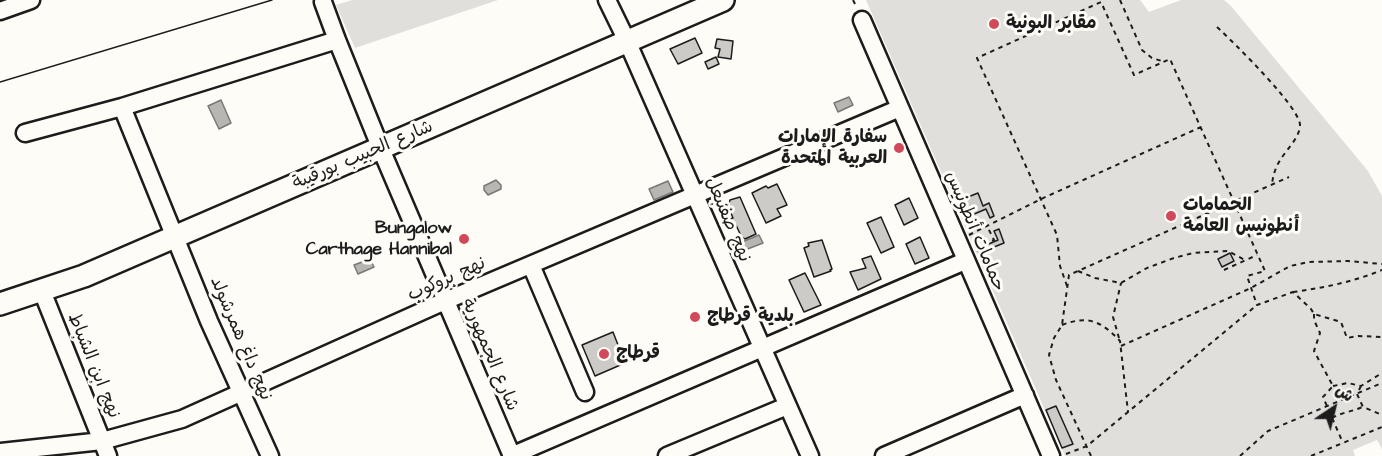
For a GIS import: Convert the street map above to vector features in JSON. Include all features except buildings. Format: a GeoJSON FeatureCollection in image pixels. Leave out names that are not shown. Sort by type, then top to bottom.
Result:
{"type":"FeatureCollection","features":[{"type":"Feature","properties":{"kind":"main road","name":"شارع الحبيب بورقيبة"},"geometry":{"type":"LineString","coordinates":[[0,304],[84,276],[723,0]]}},
{"type":"Feature","properties":{"kind":"street"},"geometry":{"type":"LineString","coordinates":[[0,10],[31,0]]}},
{"type":"Feature","properties":{"kind":"street","name":"نهج صفنبعل"},"geometry":{"type":"LineString","coordinates":[[607,0],[696,195],[761,349],[810,456]]}},
{"type":"Feature","properties":{"kind":"street","name":"شارع الجمهورية"},"geometry":{"type":"LineString","coordinates":[[323,2],[381,149],[511,456]]}},
{"type":"Feature","properties":{"kind":"street","name":"حمامات أنطونيس"},"geometry":{"type":"LineString","coordinates":[[862,20],[1024,395],[1058,455]]}},
{"type":"Feature","properties":{"kind":"street"},"geometry":{"type":"LineString","coordinates":[[25,133],[122,107],[337,40]]}},
{"type":"Feature","properties":{"kind":"street","name":"نهج داغ همرشولد"},"geometry":{"type":"LineString","coordinates":[[122,107],[210,321],[270,456]]}},
{"type":"Feature","properties":{"kind":"street","name":"نهج بروكوب"},"geometry":{"type":"LineString","coordinates":[[0,452],[105,449],[182,419],[445,301],[900,108]]}},
{"type":"Feature","properties":{"kind":"street"},"geometry":{"type":"LineString","coordinates":[[511,456],[965,261]]}},
{"type":"Feature","properties":{"kind":"street"},"geometry":{"type":"LineString","coordinates":[[531,265],[585,392]]}},
{"type":"Feature","properties":{"kind":"street","name":"نهج ابن الشباط"},"geometry":{"type":"LineString","coordinates":[[42,291],[105,449]]}},
{"type":"Feature","properties":{"kind":"street"},"geometry":{"type":"LineString","coordinates":[[884,456],[1024,395]]}},
{"type":"Feature","properties":{"kind":"street"},"geometry":{"type":"LineString","coordinates":[[667,456],[787,406]]}},
{"type":"Feature","properties":{"kind":"path"},"geometry":{"type":"LineString","coordinates":[[1120,0],[1142,50],[1152,58],[1165,62]]}},
{"type":"Feature","properties":{"kind":"path"},"geometry":{"type":"LineString","coordinates":[[1067,286],[1060,266],[1057,235],[977,58],[1101,3],[1134,75],[1170,59],[1265,270],[1247,276],[1257,305]]}},
{"type":"Feature","properties":{"kind":"path"},"geometry":{"type":"LineString","coordinates":[[1217,27],[1288,102],[1300,119],[1300,128],[1279,162],[1272,184]]}},
{"type":"Feature","properties":{"kind":"path"},"geometry":{"type":"LineString","coordinates":[[969,235],[1041,199],[1201,127]]}},
{"type":"Feature","properties":{"kind":"path"},"geometry":{"type":"LineString","coordinates":[[1091,456],[1056,380],[1049,355],[1054,338],[1062,325],[1069,275],[1289,177]]}},
{"type":"Feature","properties":{"kind":"path"},"geometry":{"type":"LineString","coordinates":[[984,245],[994,240],[987,226]]}},
{"type":"Feature","properties":{"kind":"path"},"geometry":{"type":"LineString","coordinates":[[1078,270],[1095,278],[1121,283],[1147,268],[1193,253],[1228,251],[1245,260]]}},
{"type":"Feature","properties":{"kind":"path"},"geometry":{"type":"LineString","coordinates":[[1224,270],[1258,254]]}},
{"type":"Feature","properties":{"kind":"path"},"geometry":{"type":"LineString","coordinates":[[1121,346],[1251,288],[1290,266],[1309,262],[1348,261],[1382,264]]}},
{"type":"Feature","properties":{"kind":"path"},"geometry":{"type":"LineString","coordinates":[[1058,455],[1087,446],[1257,305],[1293,292],[1352,281],[1382,270]]}},
{"type":"Feature","properties":{"kind":"path"},"geometry":{"type":"LineString","coordinates":[[1121,283],[1113,317],[1121,346],[1128,412]]}},
{"type":"Feature","properties":{"kind":"path"},"geometry":{"type":"LineString","coordinates":[[1293,292],[1314,314],[1314,320],[1320,333],[1314,351],[1332,386]]}},
{"type":"Feature","properties":{"kind":"path"},"geometry":{"type":"LineString","coordinates":[[1314,314],[1341,322],[1347,338],[1382,337]]}},
{"type":"Feature","properties":{"kind":"path"},"geometry":{"type":"LineString","coordinates":[[1062,325],[1086,319],[1104,327],[1120,341]]}},
{"type":"Feature","properties":{"kind":"path"},"geometry":{"type":"LineString","coordinates":[[1357,394],[1361,386],[1382,373]]}},
{"type":"Feature","properties":{"kind":"path"},"geometry":{"type":"LineString","coordinates":[[1343,443],[1323,397],[1332,386],[1348,383],[1361,386]]}},
{"type":"Feature","properties":{"kind":"path"},"geometry":{"type":"LineString","coordinates":[[1240,456],[1268,431],[1382,383]]}},
{"type":"Feature","properties":{"kind":"path"},"geometry":{"type":"LineString","coordinates":[[1357,394],[1363,406],[1382,415]]}},
{"type":"Feature","properties":{"kind":"path"},"geometry":{"type":"LineString","coordinates":[[1332,418],[1346,410],[1353,411],[1363,406]]}},
{"type":"Feature","properties":{"kind":"path"},"geometry":{"type":"LineString","coordinates":[[1311,456],[1382,427]]}},
{"type":"Feature","properties":{"kind":"shaded area"},"geometry":{"type":"Polygon","coordinates":[[[352,0],[498,0],[355,48],[336,5],[352,0]]]}},
{"type":"Feature","properties":{"kind":"shaded area","name":"الحمامات أنطونيس العامة"},"geometry":{"type":"Polygon","coordinates":[[[866,0],[1140,0],[1149,12],[1181,0],[1224,0],[1231,6],[1368,171],[1382,196],[1382,449],[1377,440],[1353,450],[1355,456],[1065,456],[866,0]]]}},
{"type":"Feature","properties":{"kind":"shaded area"},"geometry":{"type":"Polygon","coordinates":[[[849,97],[853,105],[838,112],[834,103],[849,97]]]}},
{"type":"Feature","properties":{"kind":"shaded area"},"geometry":{"type":"Polygon","coordinates":[[[221,100],[231,123],[219,129],[208,106],[221,100]]]}},
{"type":"Feature","properties":{"kind":"shaded area"},"geometry":{"type":"Polygon","coordinates":[[[496,180],[501,185],[501,189],[488,195],[484,186],[496,180]]]}},
{"type":"Feature","properties":{"kind":"shaded area"},"geometry":{"type":"Polygon","coordinates":[[[668,181],[673,192],[654,200],[649,189],[668,181]]]}},
{"type":"Feature","properties":{"kind":"shaded area"},"geometry":{"type":"Polygon","coordinates":[[[759,235],[763,243],[745,250],[742,242],[759,235]]]}},
{"type":"Feature","properties":{"kind":"shaded area"},"geometry":{"type":"Polygon","coordinates":[[[370,259],[374,267],[358,274],[354,265],[370,259]]]}},
{"type":"Feature","properties":{"kind":"tram line"},"geometry":{"type":"LineString","coordinates":[[0,82],[272,0]]}},
{"type":"Feature","properties":{"kind":"place","name":"مقابر البونية"},"geometry":{"type":"Point","coordinates":[994,24]}},
{"type":"Feature","properties":{"kind":"place","name":"سفارة الإمارات العربية المتحدة"},"geometry":{"type":"Point","coordinates":[899,148]}},
{"type":"Feature","properties":{"kind":"place","name":"الحمامات أنطونيس العامة"},"geometry":{"type":"Point","coordinates":[1171,216]}},
{"type":"Feature","properties":{"kind":"place","name":"Bungalow Carthage Hannibal"},"geometry":{"type":"Point","coordinates":[464,239]}},
{"type":"Feature","properties":{"kind":"place","name":"بلدية قرطاج"},"geometry":{"type":"Point","coordinates":[695,317]}},
{"type":"Feature","properties":{"kind":"place","name":"قرطاج"},"geometry":{"type":"Point","coordinates":[604,354]}}]}
